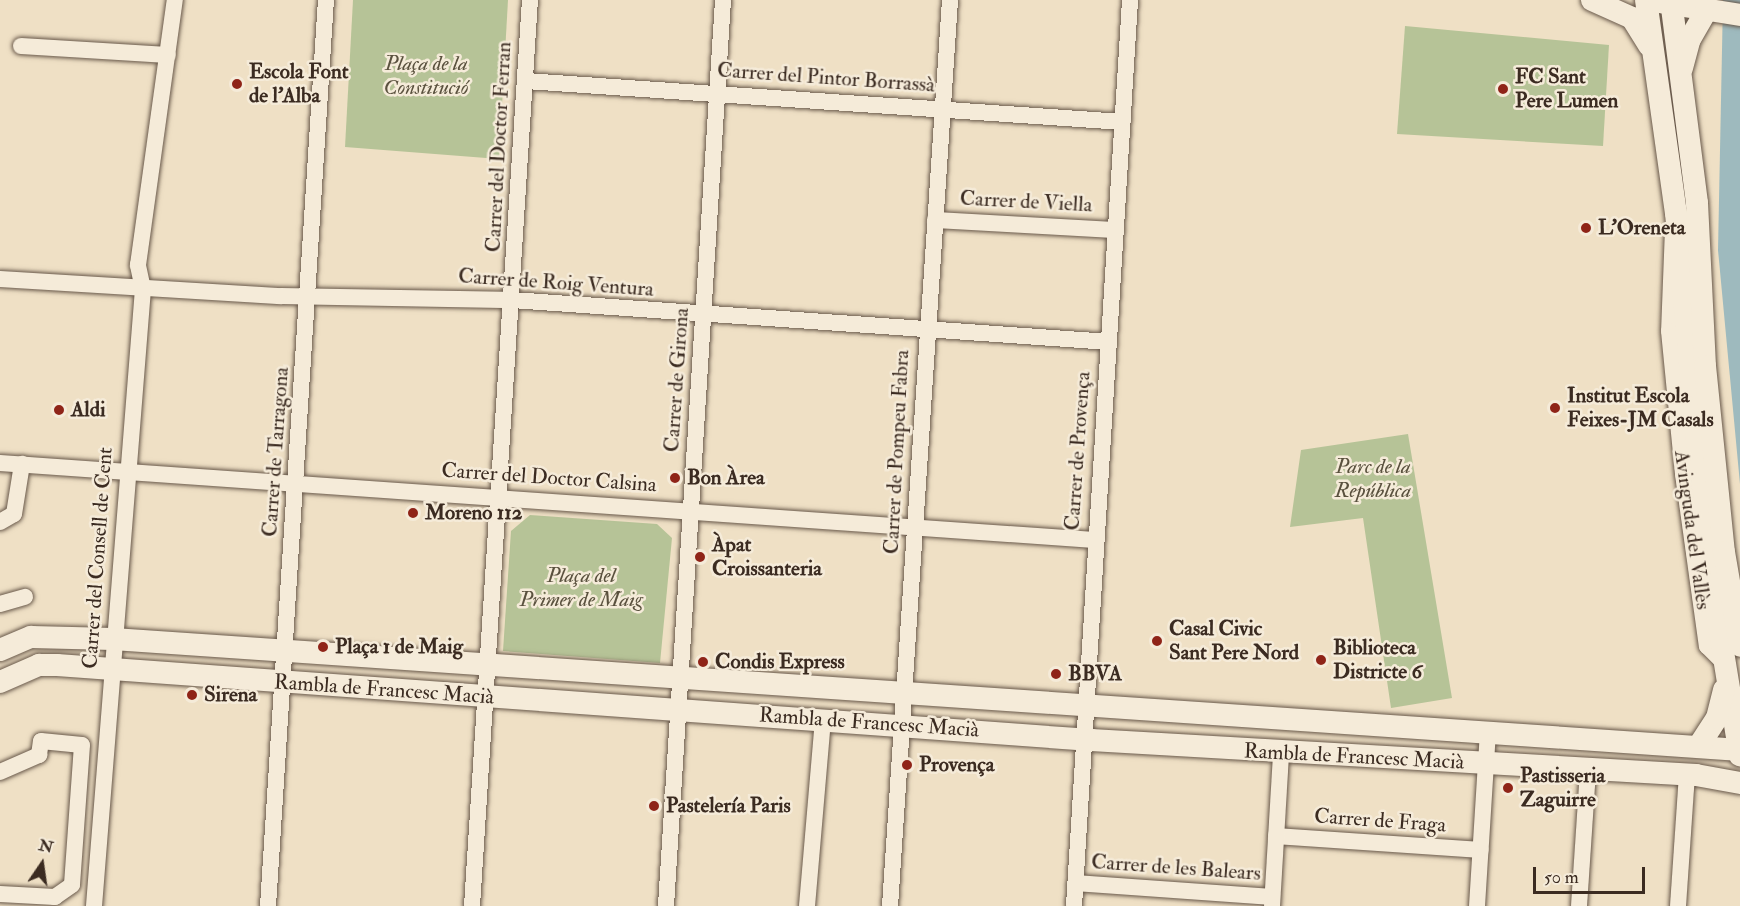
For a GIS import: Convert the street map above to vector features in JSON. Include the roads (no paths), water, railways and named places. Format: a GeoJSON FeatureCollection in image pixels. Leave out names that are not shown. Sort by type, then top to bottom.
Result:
{"type":"FeatureCollection","features":[{"type":"Feature","properties":{"kind":"street","name":"Carrer del Consell de Cent"},"geometry":{"type":"LineString","coordinates":[[94,906],[142,289],[138,266],[175,0]]}},
{"type":"Feature","properties":{"kind":"street","name":"Carrer de Tarragona"},"geometry":{"type":"LineString","coordinates":[[268,906],[309,297],[326,0]]}},
{"type":"Feature","properties":{"kind":"street","name":"Carrer del Doctor Ferran"},"geometry":{"type":"LineString","coordinates":[[472,906],[488,697],[498,496],[530,0]]}},
{"type":"Feature","properties":{"kind":"street","name":"Carrer de Girona"},"geometry":{"type":"LineString","coordinates":[[666,906],[723,0]]}},
{"type":"Feature","properties":{"kind":"street","name":"Carrer de Pompeu Fabra"},"geometry":{"type":"LineString","coordinates":[[890,906],[950,0]]}},
{"type":"Feature","properties":{"kind":"street","name":"Carrer de Provença"},"geometry":{"type":"LineString","coordinates":[[1074,906],[1087,705],[1094,540],[1130,0]]}},
{"type":"Feature","properties":{"kind":"street"},"geometry":{"type":"LineString","coordinates":[[1646,0],[1671,2],[1740,15]]}},
{"type":"Feature","properties":{"kind":"street","name":"Avinguda del Vallès"},"geometry":{"type":"LineString","coordinates":[[1646,0],[1676,213],[1687,372],[1725,686],[1739,751]]}},
{"type":"Feature","properties":{"kind":"street","name":"Avinguda del Vallès"},"geometry":{"type":"LineString","coordinates":[[1595,1],[1632,18],[1653,53]]}},
{"type":"Feature","properties":{"kind":"street","name":"Avinguda del Vallès"},"geometry":{"type":"LineString","coordinates":[[1671,2],[1697,203],[1705,366],[1724,552],[1740,646]]}},
{"type":"Feature","properties":{"kind":"street","name":"Avinguda del Vallès"},"geometry":{"type":"LineString","coordinates":[[1680,78],[1690,39],[1707,9]]}},
{"type":"Feature","properties":{"kind":"street"},"geometry":{"type":"LineString","coordinates":[[21,46],[168,55]]}},
{"type":"Feature","properties":{"kind":"street","name":"Carrer del Pintor Borrassà"},"geometry":{"type":"LineString","coordinates":[[526,81],[1122,122]]}},
{"type":"Feature","properties":{"kind":"street","name":"Carrer de Viella"},"geometry":{"type":"LineString","coordinates":[[935,220],[1115,230]]}},
{"type":"Feature","properties":{"kind":"street","name":"Carrer de Roig Ventura"},"geometry":{"type":"LineString","coordinates":[[0,279],[309,297],[512,300],[704,316],[927,328],[1109,342]]}},
{"type":"Feature","properties":{"kind":"street","name":"Carrer del Doctor Calsina"},"geometry":{"type":"LineString","coordinates":[[0,463],[498,496],[1094,540]]}},
{"type":"Feature","properties":{"kind":"street"},"geometry":{"type":"LineString","coordinates":[[0,522],[14,514],[22,464]]}},
{"type":"Feature","properties":{"kind":"street"},"geometry":{"type":"LineString","coordinates":[[0,604],[25,597]]}},
{"type":"Feature","properties":{"kind":"street","name":"Rambla de Francesc Macià"},"geometry":{"type":"LineString","coordinates":[[0,650],[31,637],[113,639],[284,649],[681,681],[1700,744],[1739,751]]}},
{"type":"Feature","properties":{"kind":"street","name":"Rambla de Francesc Macià"},"geometry":{"type":"LineString","coordinates":[[0,682],[39,665],[112,668],[1281,753],[1687,775],[1740,783]]}},
{"type":"Feature","properties":{"kind":"street","name":"Avinguda del Vallès"},"geometry":{"type":"LineString","coordinates":[[1700,744],[1717,718],[1725,686]]}},
{"type":"Feature","properties":{"kind":"street"},"geometry":{"type":"LineString","coordinates":[[807,906],[823,719]]}},
{"type":"Feature","properties":{"kind":"street"},"geometry":{"type":"LineString","coordinates":[[1477,906],[1488,731]]}},
{"type":"Feature","properties":{"kind":"street"},"geometry":{"type":"LineString","coordinates":[[0,772],[39,755],[41,741],[82,745],[72,885],[55,897],[0,894]]}},
{"type":"Feature","properties":{"kind":"street"},"geometry":{"type":"LineString","coordinates":[[1272,902],[1281,753]]}},
{"type":"Feature","properties":{"kind":"street"},"geometry":{"type":"LineString","coordinates":[[1579,906],[1588,771]]}},
{"type":"Feature","properties":{"kind":"street"},"geometry":{"type":"LineString","coordinates":[[1678,906],[1687,775]]}},
{"type":"Feature","properties":{"kind":"street","name":"Carrer de Fraga"},"geometry":{"type":"LineString","coordinates":[[1276,836],[1481,850]]}},
{"type":"Feature","properties":{"kind":"street","name":"Carrer de les Balears"},"geometry":{"type":"LineString","coordinates":[[1076,883],[1272,902]]}},
{"type":"Feature","properties":{"kind":"water"},"geometry":{"type":"Polygon","coordinates":[[[1723,0],[1740,0],[1740,484],[1718,250],[1723,0]]]}},
{"type":"Feature","properties":{"kind":"place","name":"Escola Font de l'Alba"},"geometry":{"type":"Point","coordinates":[237,84]}},
{"type":"Feature","properties":{"kind":"place","name":"FC Sant Pere Lumen"},"geometry":{"type":"Point","coordinates":[1503,89]}},
{"type":"Feature","properties":{"kind":"place","name":"L'Oreneta"},"geometry":{"type":"Point","coordinates":[1586,228]}},
{"type":"Feature","properties":{"kind":"place","name":"Institut Escola Feixes-JM Casals"},"geometry":{"type":"Point","coordinates":[1555,408]}},
{"type":"Feature","properties":{"kind":"place","name":"Aldi"},"geometry":{"type":"Point","coordinates":[59,410]}},
{"type":"Feature","properties":{"kind":"place","name":"Bon Àrea"},"geometry":{"type":"Point","coordinates":[675,478]}},
{"type":"Feature","properties":{"kind":"place","name":"Moreno 112"},"geometry":{"type":"Point","coordinates":[413,513]}},
{"type":"Feature","properties":{"kind":"place","name":"Àpat Croissanteria"},"geometry":{"type":"Point","coordinates":[700,557]}},
{"type":"Feature","properties":{"kind":"place","name":"Casal Civic Sant Pere Nord"},"geometry":{"type":"Point","coordinates":[1157,641]}},
{"type":"Feature","properties":{"kind":"place","name":"Plaça 1 de Maig"},"geometry":{"type":"Point","coordinates":[323,647]}},
{"type":"Feature","properties":{"kind":"place","name":"Biblioteca Districte 6"},"geometry":{"type":"Point","coordinates":[1321,660]}},
{"type":"Feature","properties":{"kind":"place","name":"Condis Express"},"geometry":{"type":"Point","coordinates":[703,662]}},
{"type":"Feature","properties":{"kind":"place","name":"BBVA"},"geometry":{"type":"Point","coordinates":[1056,674]}},
{"type":"Feature","properties":{"kind":"place","name":"Sirena"},"geometry":{"type":"Point","coordinates":[192,695]}},
{"type":"Feature","properties":{"kind":"place","name":"Provença"},"geometry":{"type":"Point","coordinates":[907,765]}},
{"type":"Feature","properties":{"kind":"place","name":"Pastisseria Zaguirre"},"geometry":{"type":"Point","coordinates":[1508,788]}},
{"type":"Feature","properties":{"kind":"place","name":"Pastelería Paris"},"geometry":{"type":"Point","coordinates":[654,806]}},
{"type":"Feature","properties":{"kind":"park label","name":"Plaça de la Constitució"},"geometry":{"type":"Point","coordinates":[426,76]}},
{"type":"Feature","properties":{"kind":"park label","name":"Parc de la República"},"geometry":{"type":"Point","coordinates":[1373,479]}},
{"type":"Feature","properties":{"kind":"park label","name":"Plaça del Primer de Maig"},"geometry":{"type":"Point","coordinates":[581,588]}}]}
